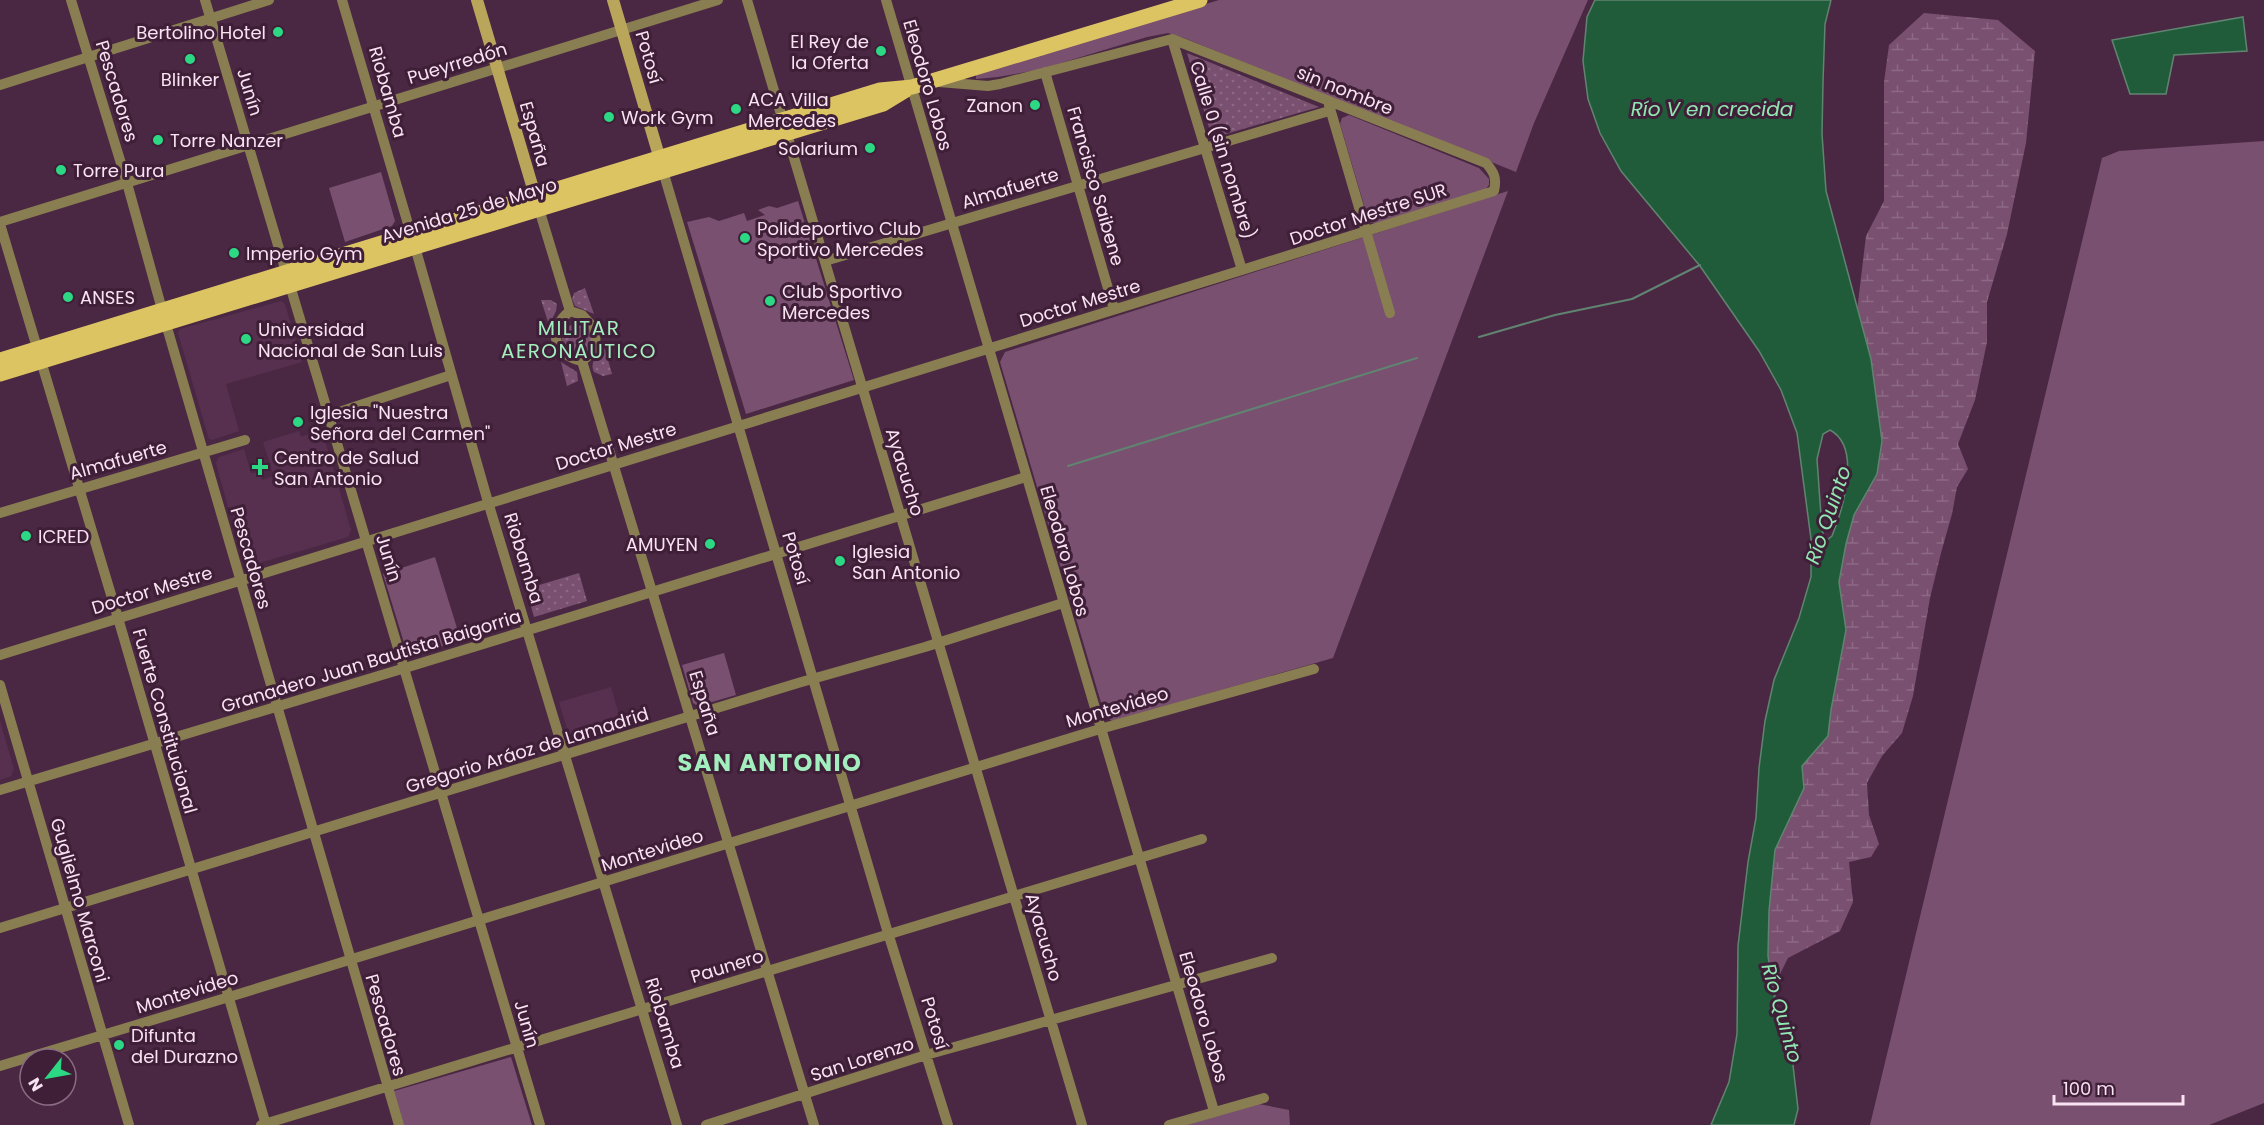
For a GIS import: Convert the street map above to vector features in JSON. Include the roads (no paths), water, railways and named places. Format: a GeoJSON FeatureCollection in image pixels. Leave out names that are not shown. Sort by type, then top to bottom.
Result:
{"type":"FeatureCollection","features":[{"type":"Feature","properties":{"kind":"main road","name":"Avenida 25 de Mayo"},"geometry":{"type":"LineString","coordinates":[[0,374],[38,355],[785,126],[880,90],[912,87],[930,82],[1200,0]]}},
{"type":"Feature","properties":{"kind":"main road","name":"Avenida 25 de Mayo"},"geometry":{"type":"LineString","coordinates":[[0,360],[38,355]]}},
{"type":"Feature","properties":{"kind":"street","name":"Pescadores"},"geometry":{"type":"LineString","coordinates":[[71,0],[127,183],[276,707],[399,1125]]}},
{"type":"Feature","properties":{"kind":"street","name":"Junín"},"geometry":{"type":"LineString","coordinates":[[205,0],[290,278],[540,1125]]}},
{"type":"Feature","properties":{"kind":"street"},"geometry":{"type":"LineString","coordinates":[[0,85],[269,0]]}},
{"type":"Feature","properties":{"kind":"street","name":"Riobamba"},"geometry":{"type":"LineString","coordinates":[[342,0],[488,502],[677,1125]]}},
{"type":"Feature","properties":{"kind":"street","name":"España"},"geometry":{"type":"LineString","coordinates":[[477,0],[570,312]]}},
{"type":"Feature","properties":{"kind":"street","name":"Potosí"},"geometry":{"type":"LineString","coordinates":[[613,0],[888,933],[948,1125]]}},
{"type":"Feature","properties":{"kind":"street","name":"Pueyrredón"},"geometry":{"type":"LineString","coordinates":[[0,223],[718,0]]}},
{"type":"Feature","properties":{"kind":"street","name":"Ayacucho"},"geometry":{"type":"LineString","coordinates":[[747,0],[1083,1125]]}},
{"type":"Feature","properties":{"kind":"street","name":"Eleodoro Lobos"},"geometry":{"type":"LineString","coordinates":[[886,0],[1214,1111]]}},
{"type":"Feature","properties":{"kind":"street"},"geometry":{"type":"LineString","coordinates":[[930,82],[988,86],[1172,39]]}},
{"type":"Feature","properties":{"kind":"street","name":"sin nombre"},"geometry":{"type":"LineString","coordinates":[[1172,39],[1329,106],[1486,163],[1493,171],[1497,181]]}},
{"type":"Feature","properties":{"kind":"street","name":"Calle 0 (sin nombre)"},"geometry":{"type":"LineString","coordinates":[[1172,39],[1242,270]]}},
{"type":"Feature","properties":{"kind":"street","name":"Francisco Saibene"},"geometry":{"type":"LineString","coordinates":[[1045,72],[1114,309]]}},
{"type":"Feature","properties":{"kind":"street"},"geometry":{"type":"LineString","coordinates":[[1329,106],[1390,313]]}},
{"type":"Feature","properties":{"kind":"street","name":"Almafuerte"},"geometry":{"type":"LineString","coordinates":[[825,261],[1204,147],[1329,106]]}},
{"type":"Feature","properties":{"kind":"street","name":"Doctor Mestre SUR"},"geometry":{"type":"LineString","coordinates":[[1242,270],[1494,191],[1497,181]]}},
{"type":"Feature","properties":{"kind":"street","name":"Fuerte Constitucional"},"geometry":{"type":"LineString","coordinates":[[0,223],[118,618],[264,1124]]}},
{"type":"Feature","properties":{"kind":"street","name":"Doctor Mestre"},"geometry":{"type":"LineString","coordinates":[[0,655],[1242,270]]}},
{"type":"Feature","properties":{"kind":"street"},"geometry":{"type":"LineString","coordinates":[[570,312],[582,315],[594,328],[595,345],[591,353],[582,361],[565,354],[557,341],[558,325],[570,312]]}},
{"type":"Feature","properties":{"kind":"street","name":"España"},"geometry":{"type":"LineString","coordinates":[[582,361],[814,1125]]}},
{"type":"Feature","properties":{"kind":"street"},"geometry":{"type":"LineString","coordinates":[[330,415],[451,375]]}},
{"type":"Feature","properties":{"kind":"street","name":"Almafuerte"},"geometry":{"type":"LineString","coordinates":[[0,513],[244,440]]}},
{"type":"Feature","properties":{"kind":"street","name":"Granadero Juan Bautista Baigorria"},"geometry":{"type":"LineString","coordinates":[[0,790],[1026,477]]}},
{"type":"Feature","properties":{"kind":"street","name":"Gregorio Aráoz de Lamadrid"},"geometry":{"type":"LineString","coordinates":[[0,928],[1063,603]]}},
{"type":"Feature","properties":{"kind":"street","name":"Montevideo"},"geometry":{"type":"LineString","coordinates":[[0,1066],[229,998],[350,958],[1100,729],[1314,669]]}},
{"type":"Feature","properties":{"kind":"street","name":"Guglielmo Marconi"},"geometry":{"type":"LineString","coordinates":[[0,685],[129,1125]]}},
{"type":"Feature","properties":{"kind":"street","name":"Paunero"},"geometry":{"type":"LineString","coordinates":[[264,1124],[1202,839]]}},
{"type":"Feature","properties":{"kind":"street","name":"San Lorenzo"},"geometry":{"type":"LineString","coordinates":[[706,1125],[926,1055],[1272,958]]}},
{"type":"Feature","properties":{"kind":"street"},"geometry":{"type":"LineString","coordinates":[[1169,1125],[1264,1098]]}},
{"type":"Feature","properties":{"kind":"water","name":"Río V en crecida"},"geometry":{"type":"Polygon","coordinates":[[[1595,0],[1831,0],[1825,24],[1823,82],[1822,134],[1826,191],[1871,359],[1882,441],[1877,474],[1854,515],[1839,582],[1846,630],[1828,736],[1802,766],[1804,788],[1775,850],[1769,911],[1768,956],[1775,1001],[1791,1048],[1798,1109],[1794,1125],[1711,1125],[1729,1082],[1737,1034],[1738,946],[1756,818],[1765,721],[1774,680],[1799,618],[1811,577],[1811,539],[1797,433],[1781,390],[1759,351],[1700,266],[1621,171],[1600,133],[1588,99],[1583,61],[1587,17],[1595,0]],[[1830,430],[1823,434],[1817,459],[1822,530],[1824,537],[1828,539],[1832,536],[1841,510],[1847,479],[1848,464],[1840,438],[1830,430]]]}},
{"type":"Feature","properties":{"kind":"water"},"geometry":{"type":"Polygon","coordinates":[[[2243,17],[2247,51],[2174,55],[2166,94],[2130,94],[2112,40],[2243,17]]]}},
{"type":"Feature","properties":{"kind":"waterway"},"geometry":{"type":"LineString","coordinates":[[1479,337],[1555,315],[1632,299],[1700,265]]}},
{"type":"Feature","properties":{"kind":"waterway"},"geometry":{"type":"LineString","coordinates":[[1068,466],[1417,358]]}},
{"type":"Feature","properties":{"kind":"place","name":"Bertolino Hotel"},"geometry":{"type":"Point","coordinates":[278,32]}},
{"type":"Feature","properties":{"kind":"place","name":"El Rey de la Oferta"},"geometry":{"type":"Point","coordinates":[881,51]}},
{"type":"Feature","properties":{"kind":"place","name":"Blinker"},"geometry":{"type":"Point","coordinates":[190,59]}},
{"type":"Feature","properties":{"kind":"place","name":"Zanon"},"geometry":{"type":"Point","coordinates":[1035,105]}},
{"type":"Feature","properties":{"kind":"place","name":"ACA Villa Mercedes"},"geometry":{"type":"Point","coordinates":[736,109]}},
{"type":"Feature","properties":{"kind":"place","name":"Work Gym"},"geometry":{"type":"Point","coordinates":[609,117]}},
{"type":"Feature","properties":{"kind":"place","name":"Torre Nanzer"},"geometry":{"type":"Point","coordinates":[158,140]}},
{"type":"Feature","properties":{"kind":"place","name":"Solarium"},"geometry":{"type":"Point","coordinates":[870,148]}},
{"type":"Feature","properties":{"kind":"place","name":"Torre Pura"},"geometry":{"type":"Point","coordinates":[61,170]}},
{"type":"Feature","properties":{"kind":"place","name":"Polideportivo Club Sportivo Mercedes"},"geometry":{"type":"Point","coordinates":[745,238]}},
{"type":"Feature","properties":{"kind":"place","name":"Imperio Gym"},"geometry":{"type":"Point","coordinates":[234,253]}},
{"type":"Feature","properties":{"kind":"place","name":"ANSES"},"geometry":{"type":"Point","coordinates":[68,297]}},
{"type":"Feature","properties":{"kind":"place","name":"Club Sportivo Mercedes"},"geometry":{"type":"Point","coordinates":[770,301]}},
{"type":"Feature","properties":{"kind":"place","name":"Universidad Nacional de San Luis"},"geometry":{"type":"Point","coordinates":[246,339]}},
{"type":"Feature","properties":{"kind":"place","name":"Iglesia \"Nuestra Señora del Carmen\""},"geometry":{"type":"Point","coordinates":[298,422]}},
{"type":"Feature","properties":{"kind":"place","name":"Centro de Salud San Antonio"},"geometry":{"type":"Point","coordinates":[260,467]}},
{"type":"Feature","properties":{"kind":"place","name":"ICRED"},"geometry":{"type":"Point","coordinates":[26,536]}},
{"type":"Feature","properties":{"kind":"place","name":"AMUYEN"},"geometry":{"type":"Point","coordinates":[710,544]}},
{"type":"Feature","properties":{"kind":"place","name":"Iglesia San Antonio"},"geometry":{"type":"Point","coordinates":[840,561]}},
{"type":"Feature","properties":{"kind":"place","name":"Difunta del Durazno"},"geometry":{"type":"Point","coordinates":[119,1045]}},
{"type":"Feature","properties":{"kind":"district","name":"MILITAR AERONÁUTICO"},"geometry":{"type":"Point","coordinates":[579,340]}},
{"type":"Feature","properties":{"kind":"district","name":"SAN ANTONIO"},"geometry":{"type":"Point","coordinates":[770,762]}},
{"type":"Feature","properties":{"kind":"water label","name":"Río Quinto"},"geometry":{"type":"Point","coordinates":[1828,515]}},
{"type":"Feature","properties":{"kind":"water label","name":"Río Quinto"},"geometry":{"type":"Point","coordinates":[1782,1013]}}]}
